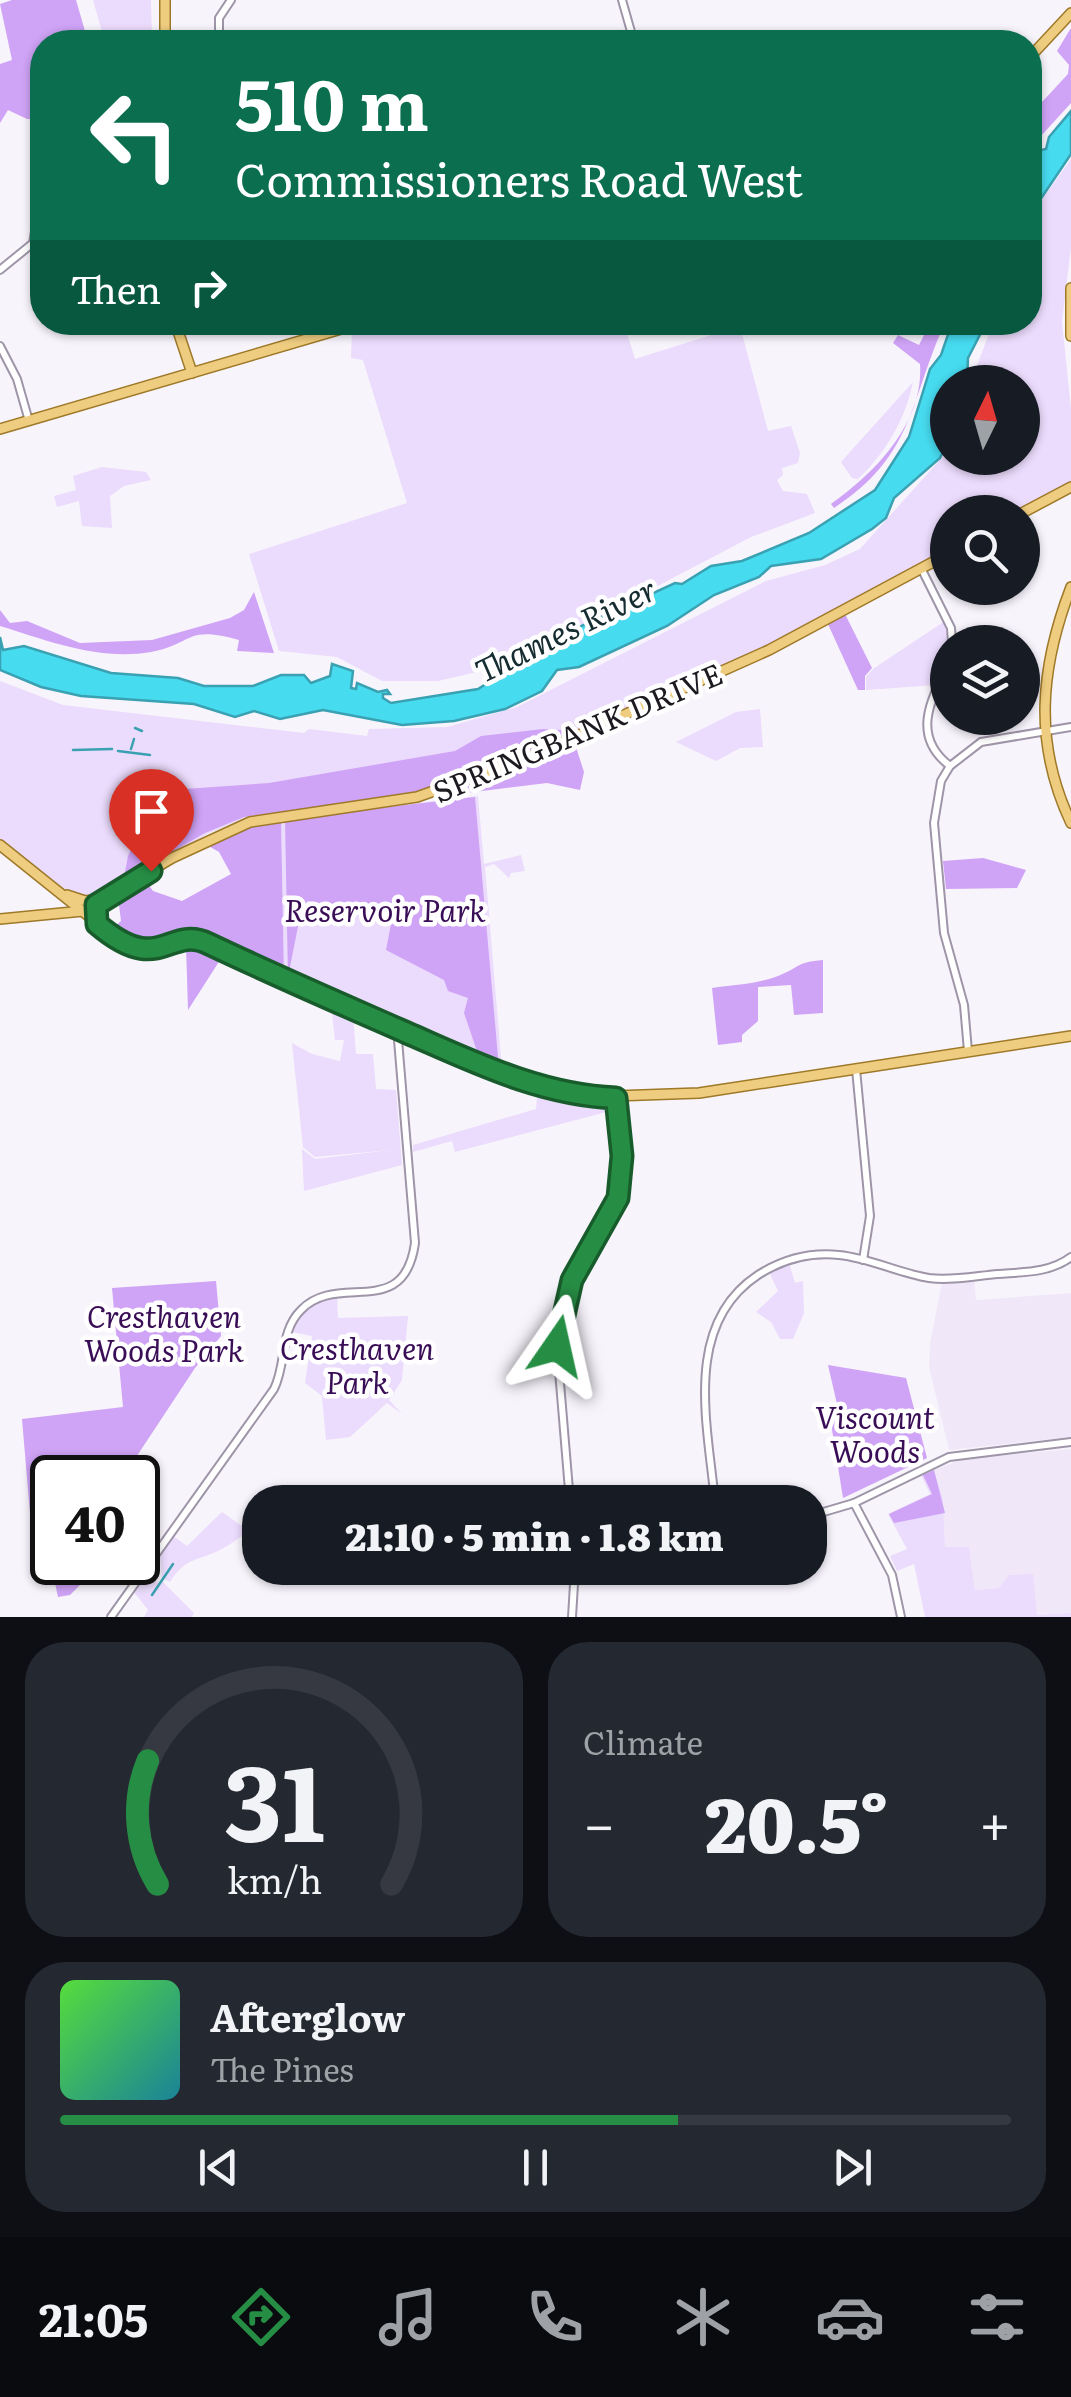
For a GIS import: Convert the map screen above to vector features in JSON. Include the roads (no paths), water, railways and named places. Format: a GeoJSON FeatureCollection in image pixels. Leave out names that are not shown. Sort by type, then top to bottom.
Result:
{"type":"FeatureCollection","features":[{"type":"Feature","properties":{"kind":"main road"},"geometry":{"type":"LineString","coordinates":[[164,30],[165,0]]}},
{"type":"Feature","properties":{"kind":"main road"},"geometry":{"type":"LineString","coordinates":[[1042,44],[1071,12]]}},
{"type":"Feature","properties":{"kind":"main road"},"geometry":{"type":"LineString","coordinates":[[1071,288],[1071,336]]}},
{"type":"Feature","properties":{"kind":"main road"},"geometry":{"type":"LineString","coordinates":[[179,335],[192,373]]}},
{"type":"Feature","properties":{"kind":"main road"},"geometry":{"type":"LineString","coordinates":[[0,429],[321,335]]}},
{"type":"Feature","properties":{"kind":"main road"},"geometry":{"type":"LineString","coordinates":[[1040,503],[1071,487]]}},
{"type":"Feature","properties":{"kind":"main road","name":"SPRINGBANK DRIVE"},"geometry":{"type":"LineString","coordinates":[[52,917],[83,912],[215,835],[250,822],[416,798],[530,757],[764,652],[930,563]]}},
{"type":"Feature","properties":{"kind":"main road"},"geometry":{"type":"LineString","coordinates":[[1071,587],[1047,661],[1052,778],[1071,823]]}},
{"type":"Feature","properties":{"kind":"main road"},"geometry":{"type":"LineString","coordinates":[[1071,600],[1052,662],[1047,730],[1057,776],[1071,810]]}},
{"type":"Feature","properties":{"kind":"main road"},"geometry":{"type":"LineString","coordinates":[[0,846],[133,949],[158,950],[182,941],[203,941],[397,1028],[530,1084],[561,1093],[616,1098],[712,1091],[1071,1036]]}},
{"type":"Feature","properties":{"kind":"main road"},"geometry":{"type":"LineString","coordinates":[[48,882],[85,900],[117,892]]}},
{"type":"Feature","properties":{"kind":"main road"},"geometry":{"type":"LineString","coordinates":[[52,917],[69,912],[71,901]]}},
{"type":"Feature","properties":{"kind":"main road"},"geometry":{"type":"LineString","coordinates":[[96,905],[97,924]]}},
{"type":"Feature","properties":{"kind":"main road"},"geometry":{"type":"LineString","coordinates":[[0,918],[52,917],[97,924]]}},
{"type":"Feature","properties":{"kind":"street"},"geometry":{"type":"LineString","coordinates":[[219,30],[219,18],[231,0]]}},
{"type":"Feature","properties":{"kind":"street"},"geometry":{"type":"LineString","coordinates":[[622,0],[631,30]]}},
{"type":"Feature","properties":{"kind":"street"},"geometry":{"type":"LineString","coordinates":[[0,270],[30,245]]}},
{"type":"Feature","properties":{"kind":"street"},"geometry":{"type":"LineString","coordinates":[[0,346],[17,379],[29,421]]}},
{"type":"Feature","properties":{"kind":"street"},"geometry":{"type":"LineString","coordinates":[[921,568],[949,625]]}},
{"type":"Feature","properties":{"kind":"street"},"geometry":{"type":"LineString","coordinates":[[930,713],[926,724],[930,743],[950,766]]}},
{"type":"Feature","properties":{"kind":"street"},"geometry":{"type":"LineString","coordinates":[[968,1051],[960,984],[944,933],[934,823],[936,801],[950,766],[980,742],[1071,727]]}},
{"type":"Feature","properties":{"kind":"street"},"geometry":{"type":"LineString","coordinates":[[111,1617],[273,1391],[282,1371],[287,1331],[302,1309],[325,1296],[382,1291],[408,1271],[416,1243],[397,1028]]}},
{"type":"Feature","properties":{"kind":"street"},"geometry":{"type":"LineString","coordinates":[[856,1069],[870,1216],[863,1260]]}},
{"type":"Feature","properties":{"kind":"street"},"geometry":{"type":"LineString","coordinates":[[569,1485],[557,1346],[572,1280],[618,1198],[622,1156],[616,1098]]}},
{"type":"Feature","properties":{"kind":"street"},"geometry":{"type":"LineString","coordinates":[[713,1485],[705,1378],[710,1339],[720,1316],[748,1282],[783,1262],[815,1254],[863,1260],[938,1278],[1041,1270],[1071,1257]]}},
{"type":"Feature","properties":{"kind":"street"},"geometry":{"type":"LineString","coordinates":[[827,1511],[854,1503],[949,1456],[1071,1442]]}},
{"type":"Feature","properties":{"kind":"street"},"geometry":{"type":"LineString","coordinates":[[854,1503],[892,1575],[901,1617]]}},
{"type":"Feature","properties":{"kind":"street"},"geometry":{"type":"LineString","coordinates":[[572,1617],[574,1585]]}},
{"type":"Feature","properties":{"kind":"water"},"geometry":{"type":"Polygon","coordinates":[[[1071,111],[1071,154],[1042,197],[1042,150],[1046,149],[1049,137],[1071,111]]]}},
{"type":"Feature","properties":{"kind":"water"},"geometry":{"type":"Polygon","coordinates":[[[948,335],[980,335],[968,365],[933,365],[948,335]]]}},
{"type":"Feature","properties":{"kind":"water"},"geometry":{"type":"Polygon","coordinates":[[[930,369],[930,467],[894,498],[886,518],[821,559],[771,566],[759,577],[714,595],[667,626],[579,667],[557,670],[542,691],[505,709],[454,721],[402,725],[323,710],[280,719],[254,711],[235,717],[194,704],[81,696],[41,687],[0,670],[0,637],[3,650],[24,646],[111,673],[178,678],[204,686],[253,686],[281,675],[304,675],[311,683],[330,676],[332,664],[353,671],[351,688],[356,689],[357,683],[378,692],[387,690],[390,694],[383,694],[383,698],[391,703],[478,689],[566,633],[675,583],[682,584],[711,566],[742,561],[809,533],[875,490],[909,437],[930,369]]]}},
{"type":"Feature","properties":{"kind":"waterway"},"geometry":{"type":"LineString","coordinates":[[135,728],[142,731]]}},
{"type":"Feature","properties":{"kind":"waterway"},"geometry":{"type":"LineString","coordinates":[[131,749],[134,739]]}},
{"type":"Feature","properties":{"kind":"waterway"},"geometry":{"type":"LineString","coordinates":[[73,750],[112,749]]}},
{"type":"Feature","properties":{"kind":"waterway"},"geometry":{"type":"LineString","coordinates":[[118,751],[150,755]]}},
{"type":"Feature","properties":{"kind":"waterway"},"geometry":{"type":"LineString","coordinates":[[152,1595],[173,1564]]}},
{"type":"Feature","properties":{"kind":"water label","name":"Thames River"},"geometry":{"type":"Point","coordinates":[565,628]}},
{"type":"Feature","properties":{"kind":"park label","name":"Reservoir Park"},"geometry":{"type":"Point","coordinates":[385,909]}},
{"type":"Feature","properties":{"kind":"park label","name":"Cresthaven Woods Park"},"geometry":{"type":"Point","coordinates":[164,1332]}},
{"type":"Feature","properties":{"kind":"park label","name":"Cresthaven Park"},"geometry":{"type":"Point","coordinates":[357,1364]}},
{"type":"Feature","properties":{"kind":"park label","name":"Viscount Woods"},"geometry":{"type":"Point","coordinates":[875,1433]}}]}
